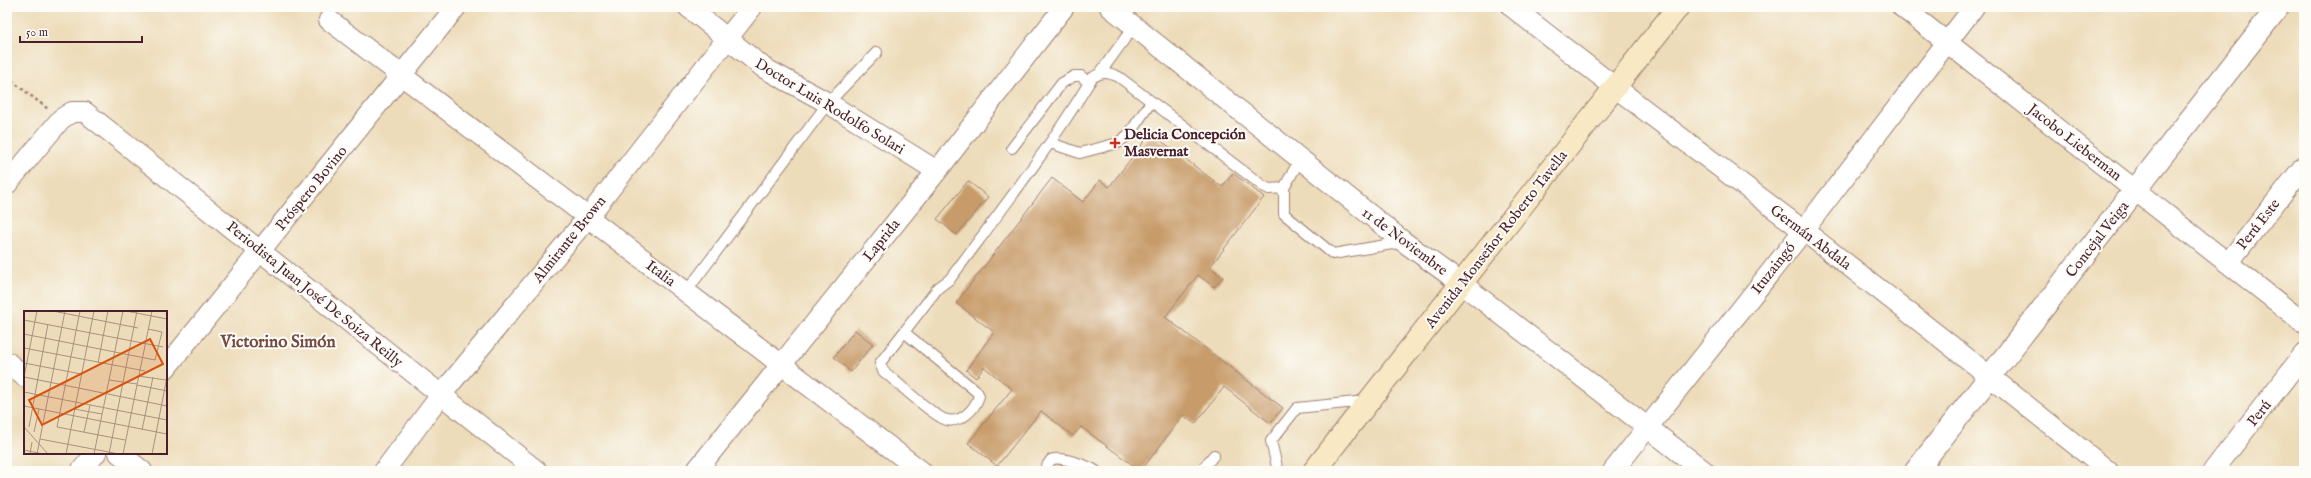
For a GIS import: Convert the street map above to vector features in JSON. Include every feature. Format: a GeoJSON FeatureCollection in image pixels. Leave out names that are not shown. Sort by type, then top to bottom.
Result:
{"type":"FeatureCollection","features":[{"type":"Feature","properties":{"kind":"main road","name":"Avenida Monseñor Roberto Tavella"},"geometry":{"type":"LineString","coordinates":[[1316,470],[1678,7]]}},
{"type":"Feature","properties":{"kind":"street","name":"Próspero Bovino"},"geometry":{"type":"LineString","coordinates":[[167,367],[456,7]]}},
{"type":"Feature","properties":{"kind":"street","name":"Doctor Luis Rodolfo Solari"},"geometry":{"type":"LineString","coordinates":[[688,7],[764,68],[828,103],[937,171]]}},
{"type":"Feature","properties":{"kind":"street","name":"Almirante Brown"},"geometry":{"type":"LineString","coordinates":[[384,471],[441,395],[588,217],[752,7]]}},
{"type":"Feature","properties":{"kind":"street","name":"Laprida"},"geometry":{"type":"LineString","coordinates":[[696,471],[937,171],[1064,7]]}},
{"type":"Feature","properties":{"kind":"street","name":"11 de Noviembre"},"geometry":{"type":"LineString","coordinates":[[1110,7],[1404,242],[1462,284],[1704,471]]}},
{"type":"Feature","properties":{"kind":"street","name":"Germán Abdala"},"geometry":{"type":"LineString","coordinates":[[1512,7],[1614,88],[1803,231],[1990,376],[2108,471]]}},
{"type":"Feature","properties":{"kind":"street","name":"Jacobo Lieberman"},"geometry":{"type":"LineString","coordinates":[[1902,7],[2304,323]]}},
{"type":"Feature","properties":{"kind":"street","name":"Ituzaingó"},"geometry":{"type":"LineString","coordinates":[[1613,471],[1803,231],[1974,7]]}},
{"type":"Feature","properties":{"kind":"street","name":"Concejal Veiga"},"geometry":{"type":"LineString","coordinates":[[1916,471],[2278,7]]}},
{"type":"Feature","properties":{"kind":"street","name":"Italia"},"geometry":{"type":"LineString","coordinates":[[329,20],[921,471]]}},
{"type":"Feature","properties":{"kind":"street","name":"Periodista Juan José De Soiza Reilly"},"geometry":{"type":"LineString","coordinates":[[61,119],[72,112],[85,112],[94,117],[537,471]]}},
{"type":"Feature","properties":{"kind":"street"},"geometry":{"type":"LineString","coordinates":[[7,184],[61,119]]}},
{"type":"Feature","properties":{"kind":"street","name":"Perú Este"},"geometry":{"type":"LineString","coordinates":[[2228,263],[2304,166]]}},
{"type":"Feature","properties":{"kind":"street","name":"Perú"},"geometry":{"type":"LineString","coordinates":[[2214,471],[2304,354]]}},
{"type":"Feature","properties":{"kind":"street"},"geometry":{"type":"LineString","coordinates":[[7,362],[24,376]]}},
{"type":"Feature","properties":{"kind":"street"},"geometry":{"type":"LineString","coordinates":[[81,471],[95,454]]}},
{"type":"Feature","properties":{"kind":"street"},"geometry":{"type":"LineString","coordinates":[[120,454],[142,471]]}},
{"type":"Feature","properties":{"kind":"lane"},"geometry":{"type":"LineString","coordinates":[[904,332],[977,392],[979,396],[978,400],[964,417],[958,420],[942,418],[883,371],[880,363],[938,288],[950,279],[1050,143],[1089,83],[1100,73],[1134,26]]}},
{"type":"Feature","properties":{"kind":"lane"},"geometry":{"type":"LineString","coordinates":[[686,292],[828,103],[877,52]]}},
{"type":"Feature","properties":{"kind":"lane"},"geometry":{"type":"LineString","coordinates":[[1100,73],[1109,73],[1119,77],[1263,186],[1269,189],[1284,188]]}},
{"type":"Feature","properties":{"kind":"lane"},"geometry":{"type":"LineString","coordinates":[[1012,148],[1062,83],[1074,76],[1081,76],[1089,83]]}},
{"type":"Feature","properties":{"kind":"lane"},"geometry":{"type":"LineString","coordinates":[[1050,143],[1080,153],[1118,143],[1129,134],[1152,102]]}},
{"type":"Feature","properties":{"kind":"lane"},"geometry":{"type":"LineString","coordinates":[[1300,159],[1284,188],[1284,214],[1333,254],[1404,242]]}},
{"type":"Feature","properties":{"kind":"lane"},"geometry":{"type":"LineString","coordinates":[[1278,471],[1271,441],[1297,408],[1370,400]]}},
{"type":"Feature","properties":{"kind":"lane"},"geometry":{"type":"LineString","coordinates":[[1201,471],[1214,455]]}},
{"type":"Feature","properties":{"kind":"lane"},"geometry":{"type":"LineString","coordinates":[[1044,471],[1051,460],[1060,457],[1076,464],[1089,466],[1096,471]]}},
{"type":"Feature","properties":{"kind":"path"},"geometry":{"type":"LineString","coordinates":[[7,78],[61,119]]}},
{"type":"Feature","properties":{"kind":"building"},"geometry":{"type":"Polygon","coordinates":[[[1151,133],[1222,187],[1233,173],[1264,197],[1210,267],[1223,277],[1214,287],[1198,275],[1165,317],[1283,408],[1270,423],[1224,387],[1195,424],[1183,415],[1141,471],[1081,427],[1073,436],[1041,411],[997,466],[968,443],[1012,389],[984,367],[976,378],[966,370],[994,332],[956,303],[1052,178],[1083,202],[1100,180],[1109,187],[1151,133]]]}},
{"type":"Feature","properties":{"kind":"building"},"geometry":{"type":"Polygon","coordinates":[[[968,181],[988,197],[957,235],[937,219],[968,181]]]}},
{"type":"Feature","properties":{"kind":"building"},"geometry":{"type":"Polygon","coordinates":[[[855,330],[873,344],[851,372],[834,357],[855,330]]]}},
{"type":"Feature","properties":{"kind":"place","name":"Delicia Concepción Masvernat"},"geometry":{"type":"Point","coordinates":[1115,143]}},
{"type":"Feature","properties":{"kind":"district","name":"Victorino Simón"},"geometry":{"type":"Point","coordinates":[278,341]}}]}
